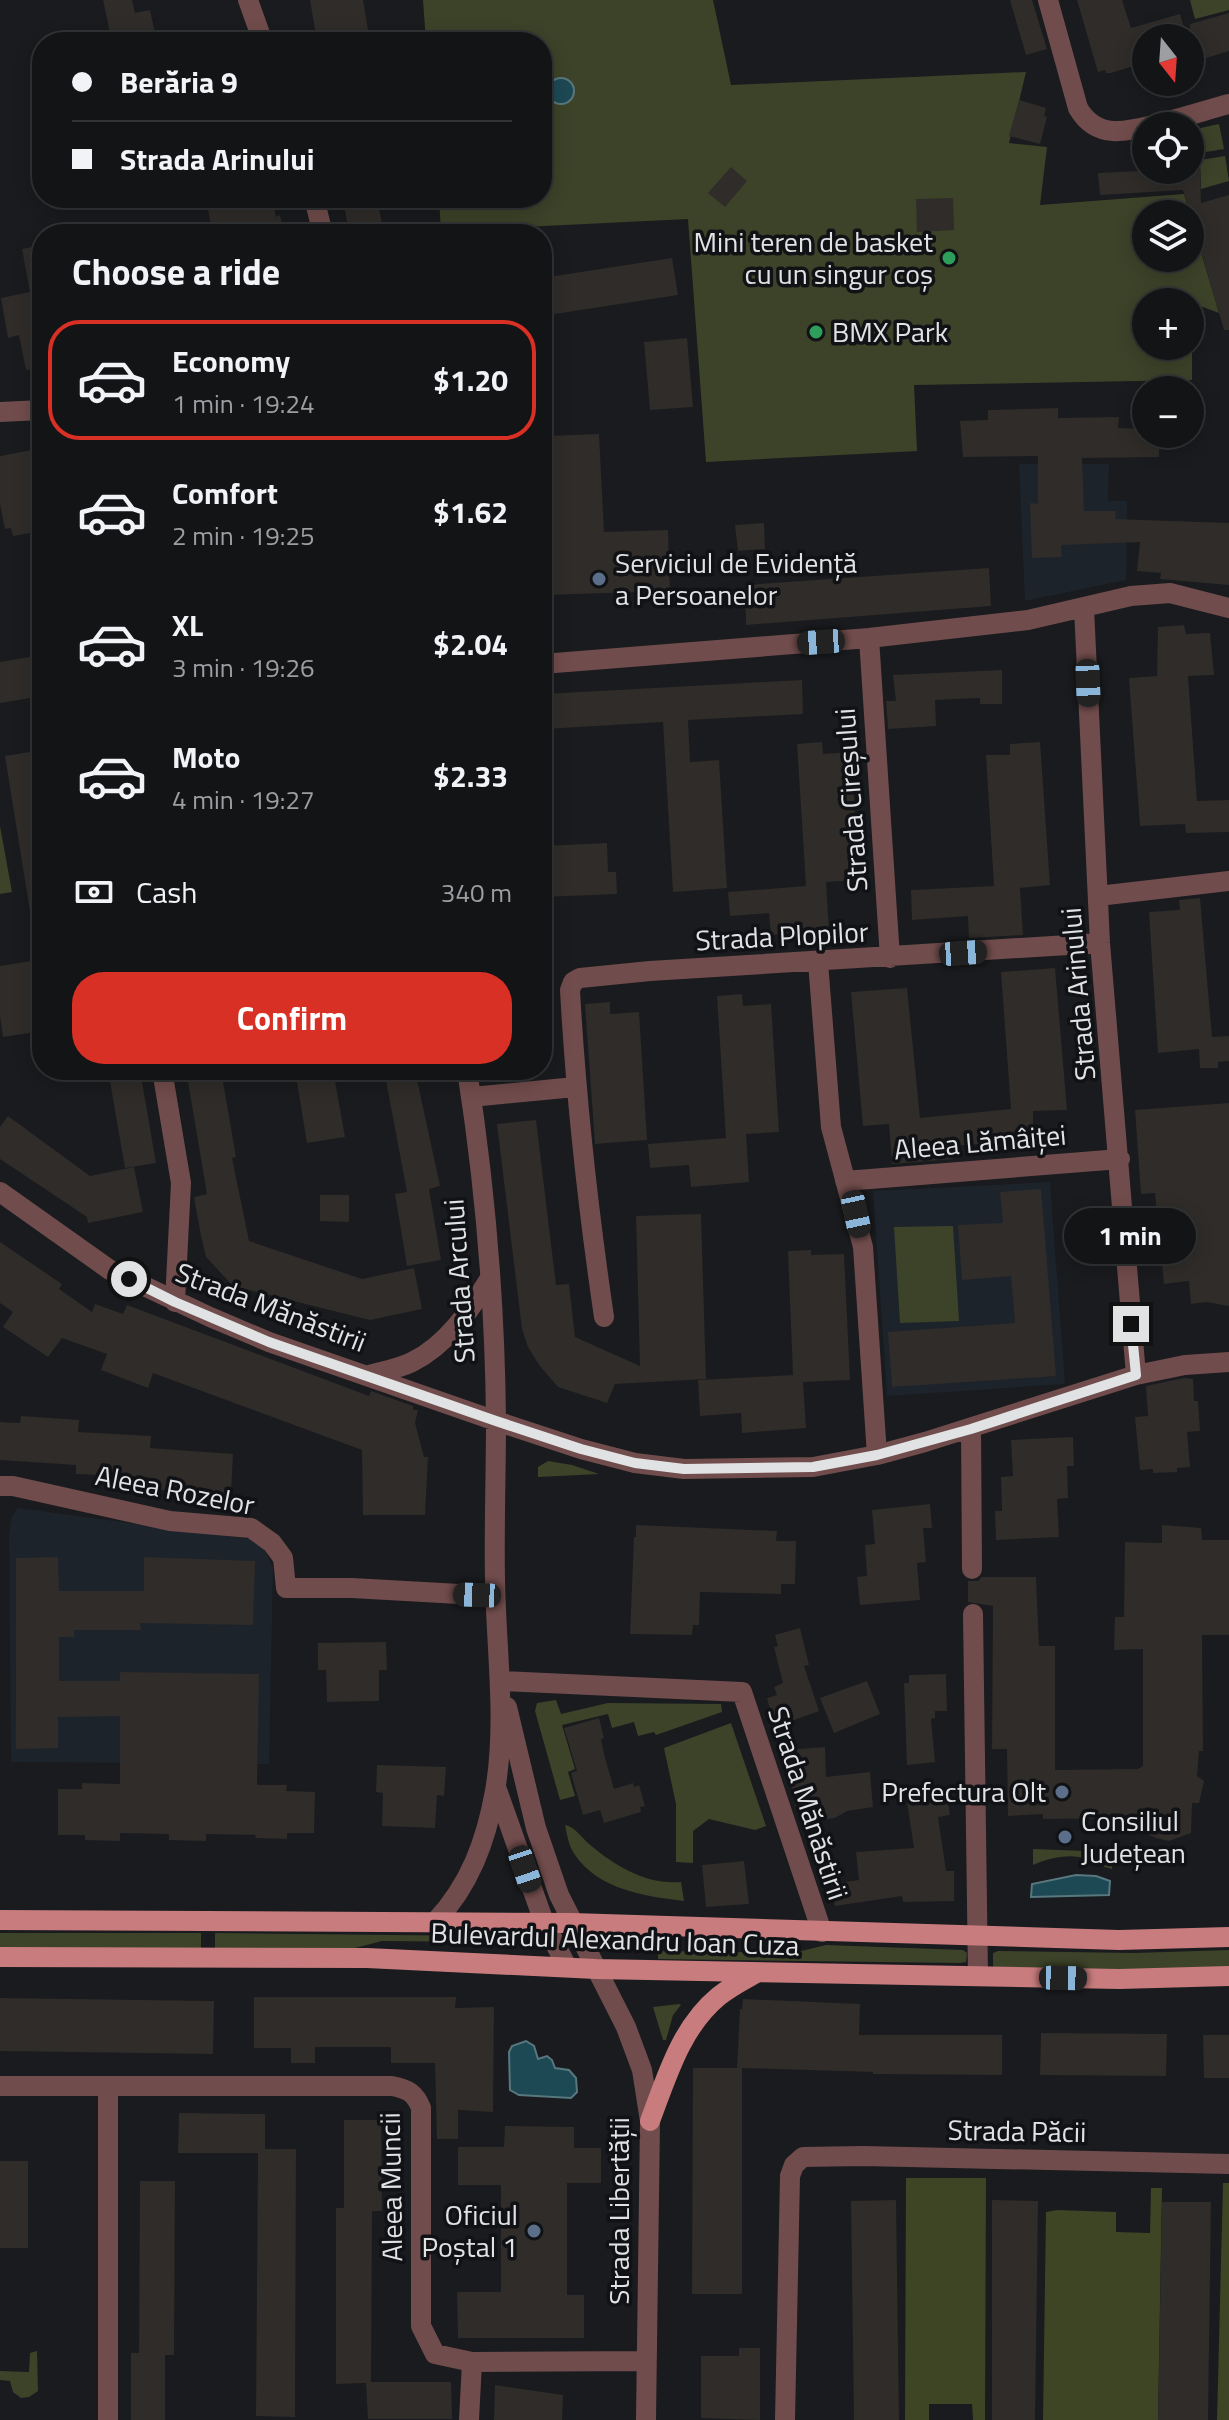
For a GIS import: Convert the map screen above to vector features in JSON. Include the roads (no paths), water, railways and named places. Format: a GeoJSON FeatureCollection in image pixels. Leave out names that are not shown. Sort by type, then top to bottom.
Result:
{"type":"FeatureCollection","features":[{"type":"Feature","properties":{"kind":"main road","name":"Bulevardul Alexandru Ioan Cuza"},"geometry":{"type":"LineString","coordinates":[[0,1920],[544,1922],[1119,1940],[1229,1937]]}},
{"type":"Feature","properties":{"kind":"main road","name":"Bulevardul Alexandru Ioan Cuza"},"geometry":{"type":"LineString","coordinates":[[0,1957],[367,1958],[596,1969],[1119,1979],[1229,1976]]}},
{"type":"Feature","properties":{"kind":"main road"},"geometry":{"type":"LineString","coordinates":[[650,2121],[687,2033],[721,1994],[757,1972]]}},
{"type":"Feature","properties":{"kind":"street"},"geometry":{"type":"LineString","coordinates":[[248,0],[259,32]]}},
{"type":"Feature","properties":{"kind":"street"},"geometry":{"type":"LineString","coordinates":[[1048,0],[1078,108],[1092,125],[1103,130],[1125,131],[1229,104]]}},
{"type":"Feature","properties":{"kind":"street"},"geometry":{"type":"LineString","coordinates":[[0,412],[32,410]]}},
{"type":"Feature","properties":{"kind":"street"},"geometry":{"type":"LineString","coordinates":[[552,663],[869,638],[1028,620],[1131,596],[1170,593],[1229,608]]}},
{"type":"Feature","properties":{"kind":"street","name":"Strada Arinului"},"geometry":{"type":"LineString","coordinates":[[1084,608],[1100,943],[1136,1375]]}},
{"type":"Feature","properties":{"kind":"street","name":"Strada Cireșului"},"geometry":{"type":"LineString","coordinates":[[869,638],[890,958]]}},
{"type":"Feature","properties":{"kind":"street"},"geometry":{"type":"LineString","coordinates":[[1098,896],[1229,881]]}},
{"type":"Feature","properties":{"kind":"street","name":"Strada Plopilor"},"geometry":{"type":"LineString","coordinates":[[604,1317],[575,1087],[570,990],[573,982],[580,978],[677,969],[1100,943]]}},
{"type":"Feature","properties":{"kind":"street"},"geometry":{"type":"LineString","coordinates":[[818,962],[831,1127],[863,1247],[877,1455]]}},
{"type":"Feature","properties":{"kind":"street"},"geometry":{"type":"LineString","coordinates":[[164,1080],[181,1183],[175,1302]]}},
{"type":"Feature","properties":{"kind":"street","name":"Strada Arcului"},"geometry":{"type":"LineString","coordinates":[[435,1922],[454,1901],[469,1877],[483,1842],[496,1787],[501,1681],[495,1596],[496,1421],[490,1278],[468,1080]]}},
{"type":"Feature","properties":{"kind":"street"},"geometry":{"type":"LineString","coordinates":[[471,1097],[575,1087]]}},
{"type":"Feature","properties":{"kind":"street","name":"Aleea Lămâiței"},"geometry":{"type":"LineString","coordinates":[[845,1181],[1120,1159]]}},
{"type":"Feature","properties":{"kind":"street","name":"Strada Mănăstirii"},"geometry":{"type":"LineString","coordinates":[[0,1192],[110,1270],[175,1302],[269,1342],[496,1421],[635,1463],[684,1469],[813,1467],[877,1455],[971,1429],[1136,1375],[1185,1365],[1229,1362]]}},
{"type":"Feature","properties":{"kind":"street"},"geometry":{"type":"LineString","coordinates":[[369,1375],[413,1362],[438,1347],[463,1318],[490,1278]]}},
{"type":"Feature","properties":{"kind":"street"},"geometry":{"type":"LineString","coordinates":[[971,1429],[972,1569]]}},
{"type":"Feature","properties":{"kind":"street","name":"Aleea Rozelor"},"geometry":{"type":"LineString","coordinates":[[0,1486],[13,1486],[170,1521],[251,1528],[272,1543],[283,1558],[286,1588],[352,1588],[495,1596]]}},
{"type":"Feature","properties":{"kind":"street"},"geometry":{"type":"LineString","coordinates":[[973,1614],[978,1976]]}},
{"type":"Feature","properties":{"kind":"street","name":"Strada Mănăstirii"},"geometry":{"type":"LineString","coordinates":[[501,1681],[742,1692],[822,1932]]}},
{"type":"Feature","properties":{"kind":"street","name":"Strada Arcului"},"geometry":{"type":"LineString","coordinates":[[501,1681],[536,1828],[572,1923]]}},
{"type":"Feature","properties":{"kind":"street","name":"Strada Arcului"},"geometry":{"type":"LineString","coordinates":[[496,1787],[544,1922],[567,1967]]}},
{"type":"Feature","properties":{"kind":"street","name":"Strada Libertății"},"geometry":{"type":"LineString","coordinates":[[572,1923],[626,2027],[642,2070],[650,2121],[646,2420]]}},
{"type":"Feature","properties":{"kind":"street","name":"Aleea Muncii"},"geometry":{"type":"LineString","coordinates":[[0,2086],[406,2088],[416,2097],[421,2108],[421,2326],[435,2354],[472,2362],[645,2361]]}},
{"type":"Feature","properties":{"kind":"street"},"geometry":{"type":"LineString","coordinates":[[108,2086],[108,2420]]}},
{"type":"Feature","properties":{"kind":"street","name":"Strada Păcii"},"geometry":{"type":"LineString","coordinates":[[785,2420],[790,2176],[794,2165],[803,2157],[1229,2164]]}},
{"type":"Feature","properties":{"kind":"street"},"geometry":{"type":"LineString","coordinates":[[469,2420],[472,2362]]}},
{"type":"Feature","properties":{"kind":"water"},"geometry":{"type":"Polygon","coordinates":[[[556,79],[566,79],[573,86],[573,96],[566,103],[552,100],[552,82],[556,79]]]}},
{"type":"Feature","properties":{"kind":"water"},"geometry":{"type":"Polygon","coordinates":[[[1076,1875],[1096,1876],[1110,1881],[1109,1895],[1031,1897],[1032,1884],[1076,1875]]]}},
{"type":"Feature","properties":{"kind":"water"},"geometry":{"type":"Polygon","coordinates":[[[526,2041],[534,2046],[538,2059],[547,2056],[555,2068],[569,2070],[576,2078],[577,2092],[571,2098],[519,2095],[510,2090],[509,2052],[512,2046],[526,2041]]]}},
{"type":"Feature","properties":{"kind":"place","name":"Mini teren de basket cu un singur coș"},"geometry":{"type":"Point","coordinates":[949,258]}},
{"type":"Feature","properties":{"kind":"place","name":"BMX Park"},"geometry":{"type":"Point","coordinates":[816,332]}},
{"type":"Feature","properties":{"kind":"place","name":"Serviciul de Evidență a Persoanelor"},"geometry":{"type":"Point","coordinates":[599,579]}},
{"type":"Feature","properties":{"kind":"place","name":"Prefectura Olt"},"geometry":{"type":"Point","coordinates":[1062,1792]}},
{"type":"Feature","properties":{"kind":"place","name":"Consiliul Județean"},"geometry":{"type":"Point","coordinates":[1065,1837]}},
{"type":"Feature","properties":{"kind":"place","name":"Oficiul Poștal 1"},"geometry":{"type":"Point","coordinates":[534,2231]}}]}
